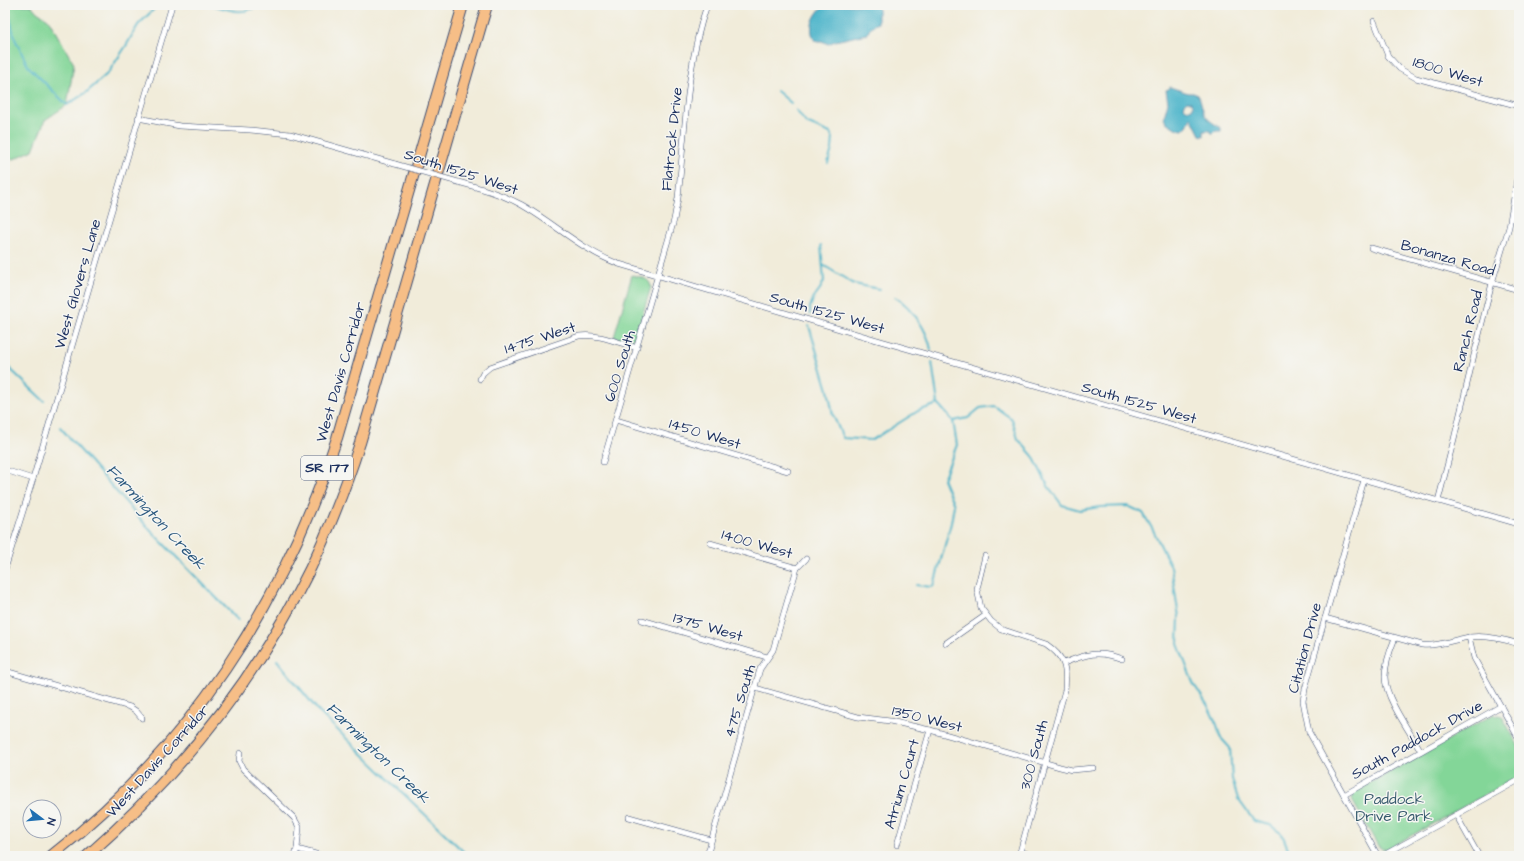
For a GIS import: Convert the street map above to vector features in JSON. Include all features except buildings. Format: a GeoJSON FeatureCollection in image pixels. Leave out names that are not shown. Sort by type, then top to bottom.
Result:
{"type":"FeatureCollection","features":[{"type":"Feature","properties":{"kind":"highway","name":"West Davis Corridor"},"geometry":{"type":"LineString","coordinates":[[51,856],[81,831],[132,783],[162,751],[191,715],[245,640],[289,559],[320,489],[337,438],[463,5]]}},
{"type":"Feature","properties":{"kind":"highway","name":"West Davis Corridor"},"geometry":{"type":"LineString","coordinates":[[87,856],[121,825],[181,763],[222,713],[276,632],[300,590],[317,555],[340,499],[360,443],[487,5]]}},
{"type":"Feature","properties":{"kind":"street","name":"West Glovers Lane"},"geometry":{"type":"LineString","coordinates":[[5,568],[33,479],[172,5]]}},
{"type":"Feature","properties":{"kind":"street","name":"Flatrock Drive"},"geometry":{"type":"LineString","coordinates":[[659,276],[676,210],[692,60],[698,32],[707,5]]}},
{"type":"Feature","properties":{"kind":"street","name":"1800 West"},"geometry":{"type":"LineString","coordinates":[[1374,22],[1388,56],[1400,69],[1416,78],[1519,106]]}},
{"type":"Feature","properties":{"kind":"street","name":"South 1525 West"},"geometry":{"type":"LineString","coordinates":[[138,118],[180,126],[290,134],[493,192],[516,202],[601,256],[619,264],[877,340],[1519,524]]}},
{"type":"Feature","properties":{"kind":"street","name":"Ranch Road"},"geometry":{"type":"LineString","coordinates":[[1438,501],[1492,283],[1509,228],[1519,167]]}},
{"type":"Feature","properties":{"kind":"street","name":"Bonanza Road"},"geometry":{"type":"LineString","coordinates":[[1371,248],[1519,290]]}},
{"type":"Feature","properties":{"kind":"street","name":"600 South"},"geometry":{"type":"LineString","coordinates":[[603,462],[659,276]]}},
{"type":"Feature","properties":{"kind":"street","name":"1475 West"},"geometry":{"type":"LineString","coordinates":[[480,379],[483,373],[490,367],[579,336],[597,336],[637,348]]}},
{"type":"Feature","properties":{"kind":"street","name":"1450 West"},"geometry":{"type":"LineString","coordinates":[[616,420],[788,471]]}},
{"type":"Feature","properties":{"kind":"street"},"geometry":{"type":"LineString","coordinates":[[5,470],[33,479]]}},
{"type":"Feature","properties":{"kind":"street","name":"Citation Drive"},"geometry":{"type":"LineString","coordinates":[[1364,480],[1303,701],[1309,732],[1378,856]]}},
{"type":"Feature","properties":{"kind":"street","name":"1400 West"},"geometry":{"type":"LineString","coordinates":[[710,543],[797,568]]}},
{"type":"Feature","properties":{"kind":"street"},"geometry":{"type":"LineString","coordinates":[[985,556],[976,589],[981,608],[996,625],[1007,632],[1046,644],[1052,648],[1064,663],[1080,656],[1100,653],[1122,659]]}},
{"type":"Feature","properties":{"kind":"street","name":"475 South"},"geometry":{"type":"LineString","coordinates":[[707,856],[760,669],[773,650],[797,568],[806,559]]}},
{"type":"Feature","properties":{"kind":"street"},"geometry":{"type":"LineString","coordinates":[[946,643],[986,615]]}},
{"type":"Feature","properties":{"kind":"street"},"geometry":{"type":"LineString","coordinates":[[1325,618],[1422,645],[1433,646],[1469,637],[1483,636],[1498,638],[1519,644]]}},
{"type":"Feature","properties":{"kind":"street","name":"1375 West"},"geometry":{"type":"LineString","coordinates":[[642,620],[768,657]]}},
{"type":"Feature","properties":{"kind":"street"},"geometry":{"type":"LineString","coordinates":[[1469,637],[1474,658],[1519,739]]}},
{"type":"Feature","properties":{"kind":"street"},"geometry":{"type":"LineString","coordinates":[[1395,638],[1386,663],[1385,677],[1394,705],[1421,752]]}},
{"type":"Feature","properties":{"kind":"street","name":"300 South"},"geometry":{"type":"LineString","coordinates":[[1035,856],[1020,852],[1065,690],[1066,680],[1064,663]]}},
{"type":"Feature","properties":{"kind":"street"},"geometry":{"type":"LineString","coordinates":[[5,671],[130,707],[136,710],[142,718]]}},
{"type":"Feature","properties":{"kind":"street","name":"1350 West"},"geometry":{"type":"LineString","coordinates":[[755,688],[858,717],[890,721],[930,730],[1072,770],[1093,768]]}},
{"type":"Feature","properties":{"kind":"street","name":"South Paddock Drive"},"geometry":{"type":"LineString","coordinates":[[1344,795],[1501,706]]}},
{"type":"Feature","properties":{"kind":"street","name":"Atrium Court"},"geometry":{"type":"LineString","coordinates":[[896,845],[930,730]]}},
{"type":"Feature","properties":{"kind":"street"},"geometry":{"type":"LineString","coordinates":[[240,753],[239,761],[243,769],[294,818],[299,828],[295,856]]}},
{"type":"Feature","properties":{"kind":"street"},"geometry":{"type":"LineString","coordinates":[[1382,856],[1519,780]]}},
{"type":"Feature","properties":{"kind":"street"},"geometry":{"type":"LineString","coordinates":[[1456,815],[1479,856]]}},
{"type":"Feature","properties":{"kind":"street"},"geometry":{"type":"LineString","coordinates":[[629,817],[711,840]]}},
{"type":"Feature","properties":{"kind":"street"},"geometry":{"type":"LineString","coordinates":[[297,849],[323,856]]}},
{"type":"Feature","properties":{"kind":"green space"},"geometry":{"type":"Polygon","coordinates":[[[5,5],[31,5],[37,12],[48,19],[74,64],[67,105],[45,120],[33,150],[14,159],[5,158],[5,5]]]}},
{"type":"Feature","properties":{"kind":"green space"},"geometry":{"type":"Polygon","coordinates":[[[632,275],[647,280],[651,287],[636,336],[631,340],[626,340],[614,337],[632,275]]]}},
{"type":"Feature","properties":{"kind":"green space","name":"Paddock Drive Park"},"geometry":{"type":"Polygon","coordinates":[[[1494,714],[1502,716],[1519,747],[1519,776],[1387,849],[1382,849],[1378,846],[1352,800],[1354,792],[1494,714]]]}},
{"type":"Feature","properties":{"kind":"water"},"geometry":{"type":"Polygon","coordinates":[[[824,5],[875,5],[878,7],[878,23],[871,27],[867,34],[828,44],[822,41],[815,41],[812,31],[813,22],[817,13],[824,5]]]}},
{"type":"Feature","properties":{"kind":"water"},"geometry":{"type":"Polygon","coordinates":[[[1170,87],[1198,95],[1204,113],[1210,120],[1221,128],[1221,131],[1216,131],[1213,134],[1209,131],[1204,131],[1204,136],[1200,135],[1191,117],[1187,126],[1183,130],[1177,129],[1166,122],[1164,117],[1168,102],[1166,90],[1170,87]],[[1187,101],[1185,103],[1184,107],[1186,109],[1190,110],[1193,108],[1193,104],[1187,101]]]}},
{"type":"Feature","properties":{"kind":"waterway"},"geometry":{"type":"LineString","coordinates":[[5,15],[10,19],[15,39],[28,66],[67,105],[87,92],[108,73],[138,25],[158,5]]}},
{"type":"Feature","properties":{"kind":"waterway"},"geometry":{"type":"LineString","coordinates":[[212,5],[236,11],[247,10],[259,5]]}},
{"type":"Feature","properties":{"kind":"waterway"},"geometry":{"type":"LineString","coordinates":[[777,91],[791,103]]}},
{"type":"Feature","properties":{"kind":"waterway"},"geometry":{"type":"LineString","coordinates":[[796,110],[806,123],[830,133],[833,138],[828,163]]}},
{"type":"Feature","properties":{"kind":"waterway"},"geometry":{"type":"LineString","coordinates":[[810,314],[810,307],[814,297],[824,281],[821,245]]}},
{"type":"Feature","properties":{"kind":"waterway"},"geometry":{"type":"LineString","coordinates":[[823,265],[854,284],[879,289]]}},
{"type":"Feature","properties":{"kind":"waterway"},"geometry":{"type":"LineString","coordinates":[[895,297],[901,301],[918,320],[923,328],[931,350]]}},
{"type":"Feature","properties":{"kind":"waterway"},"geometry":{"type":"LineString","coordinates":[[809,326],[828,390],[833,415],[843,438],[872,440],[918,411],[938,404]]}},
{"type":"Feature","properties":{"kind":"waterway"},"geometry":{"type":"LineString","coordinates":[[932,362],[938,404],[953,421],[968,418],[980,408],[994,406],[1012,419],[1018,439],[1033,456],[1048,486],[1062,505],[1080,510],[1100,507],[1128,506],[1143,513],[1171,567],[1179,617],[1178,644],[1193,683],[1208,706],[1217,725],[1220,737],[1230,748],[1232,779],[1238,799],[1254,821],[1270,825],[1282,834],[1291,856]]}},
{"type":"Feature","properties":{"kind":"waterway","name":"Farmington Creek"},"geometry":{"type":"LineString","coordinates":[[5,364],[44,401]]}},
{"type":"Feature","properties":{"kind":"waterway"},"geometry":{"type":"LineString","coordinates":[[916,585],[932,587],[934,585],[951,523],[954,505],[943,479],[957,445],[953,421]]}},
{"type":"Feature","properties":{"kind":"waterway","name":"Farmington Creek"},"geometry":{"type":"LineString","coordinates":[[60,427],[151,531],[238,620]]}},
{"type":"Feature","properties":{"kind":"waterway","name":"Farmington Creek"},"geometry":{"type":"LineString","coordinates":[[277,660],[320,713],[468,856]]}}]}
